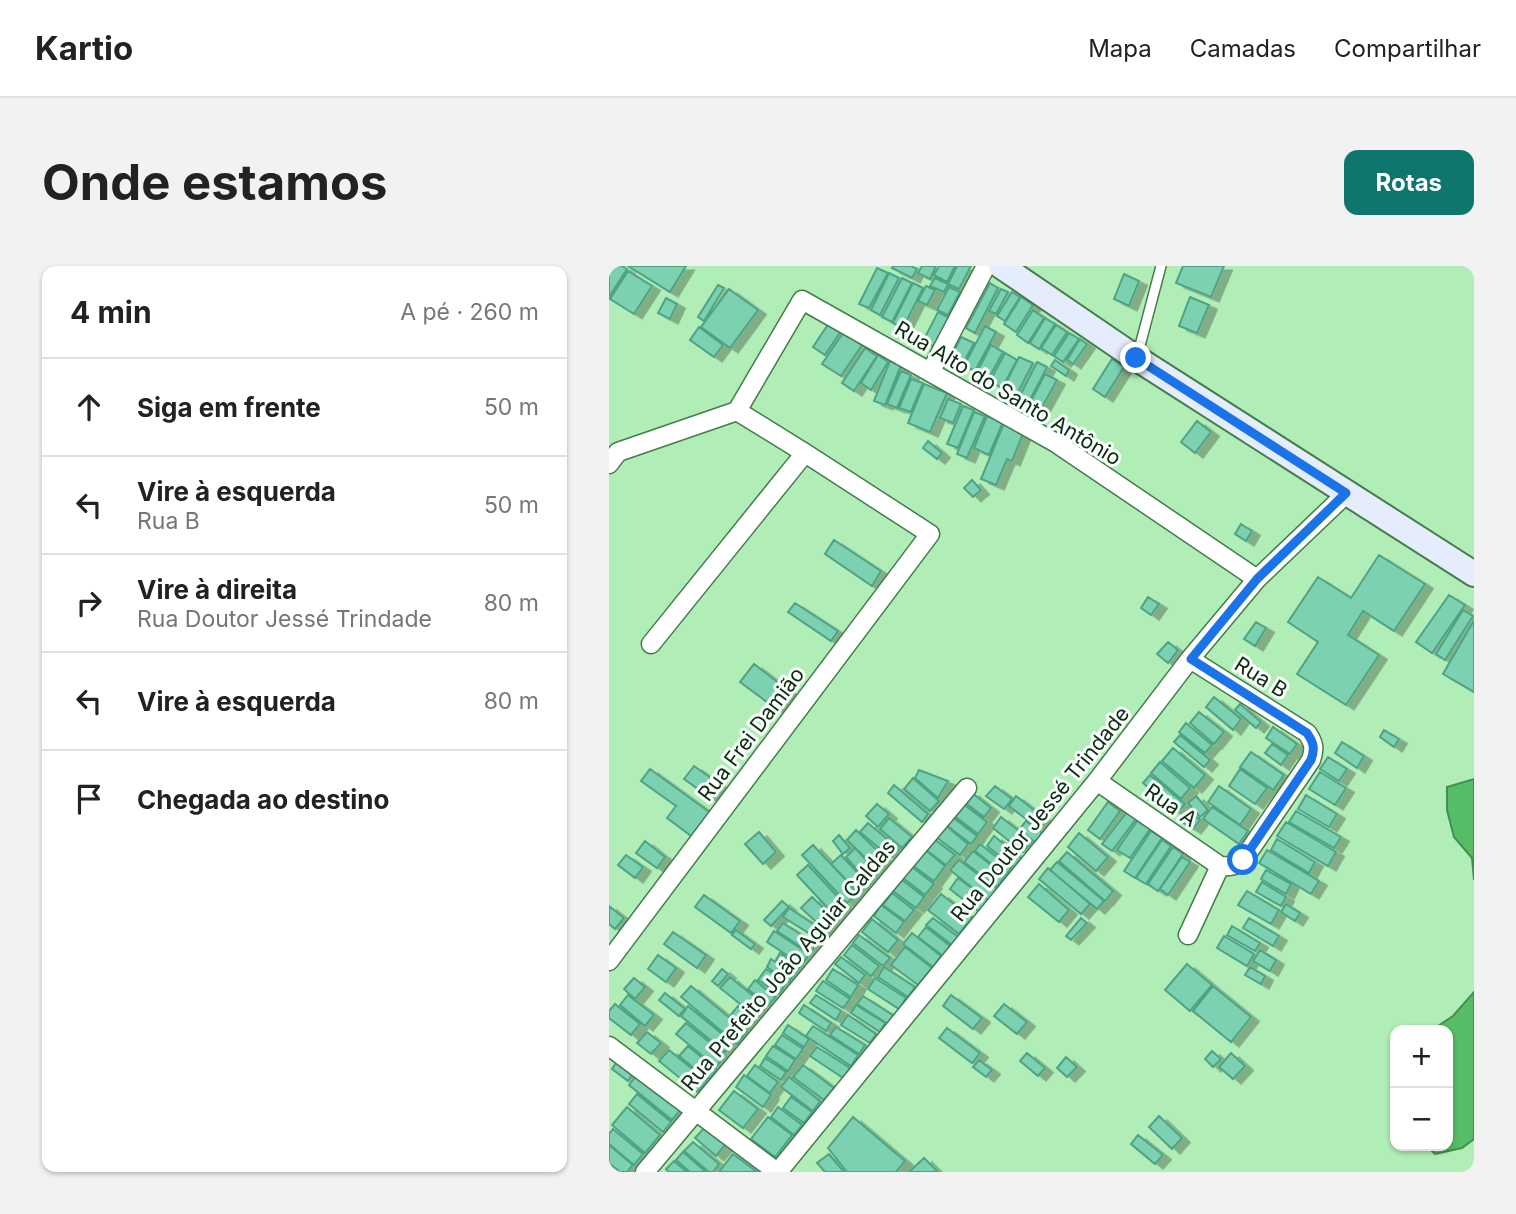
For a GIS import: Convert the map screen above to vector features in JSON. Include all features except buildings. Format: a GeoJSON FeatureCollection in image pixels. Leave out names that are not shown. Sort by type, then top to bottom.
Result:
{"type":"FeatureCollection","features":[{"type":"Feature","properties":{"kind":"main road"},"geometry":{"type":"LineString","coordinates":[[1001,266],[1136,358],[1474,574]]}},
{"type":"Feature","properties":{"kind":"street"},"geometry":{"type":"LineString","coordinates":[[931,371],[986,266]]}},
{"type":"Feature","properties":{"kind":"street","name":"Rua Alto do Santo Antônio"},"geometry":{"type":"LineString","coordinates":[[737,411],[802,300],[1056,443],[1257,579]]}},
{"type":"Feature","properties":{"kind":"street"},"geometry":{"type":"LineString","coordinates":[[609,464],[618,452],[737,411],[805,453],[651,644]]}},
{"type":"Feature","properties":{"kind":"street","name":"Rua Frei Damião"},"geometry":{"type":"LineString","coordinates":[[609,961],[930,534],[805,453]]}},
{"type":"Feature","properties":{"kind":"street","name":"Rua Doutor Jessé Trindade"},"geometry":{"type":"LineString","coordinates":[[778,1172],[1097,781],[1257,579],[1346,493]]}},
{"type":"Feature","properties":{"kind":"street","name":"Rua B"},"geometry":{"type":"LineString","coordinates":[[1191,659],[1307,733],[1313,741],[1311,760],[1243,860],[1236,866],[1220,866]]}},
{"type":"Feature","properties":{"kind":"street","name":"Rua A"},"geometry":{"type":"LineString","coordinates":[[1097,781],[1220,866]]}},
{"type":"Feature","properties":{"kind":"street","name":"Rua Prefeito João Aguiar Caldas"},"geometry":{"type":"LineString","coordinates":[[645,1172],[967,788]]}},
{"type":"Feature","properties":{"kind":"street"},"geometry":{"type":"LineString","coordinates":[[1188,935],[1220,866]]}},
{"type":"Feature","properties":{"kind":"street"},"geometry":{"type":"LineString","coordinates":[[609,1046],[778,1172]]}},
{"type":"Feature","properties":{"kind":"lane"},"geometry":{"type":"LineString","coordinates":[[1136,358],[1161,266]]}},
{"type":"Feature","properties":{"kind":"shaded area"},"geometry":{"type":"Polygon","coordinates":[[[1474,779],[1474,880],[1472,858],[1454,837],[1447,810],[1447,787],[1474,779]]]}},
{"type":"Feature","properties":{"kind":"shaded area"},"geometry":{"type":"Polygon","coordinates":[[[1474,992],[1474,1139],[1462,1148],[1453,1150],[1453,1025],[1440,1025],[1453,1016],[1474,992]]]}},
{"type":"Feature","properties":{"kind":"route"},"geometry":{"type":"LineString","coordinates":[[1136,358],[1346,493],[1257,579],[1191,659],[1307,733],[1313,741],[1311,760],[1243,860]]}}]}
